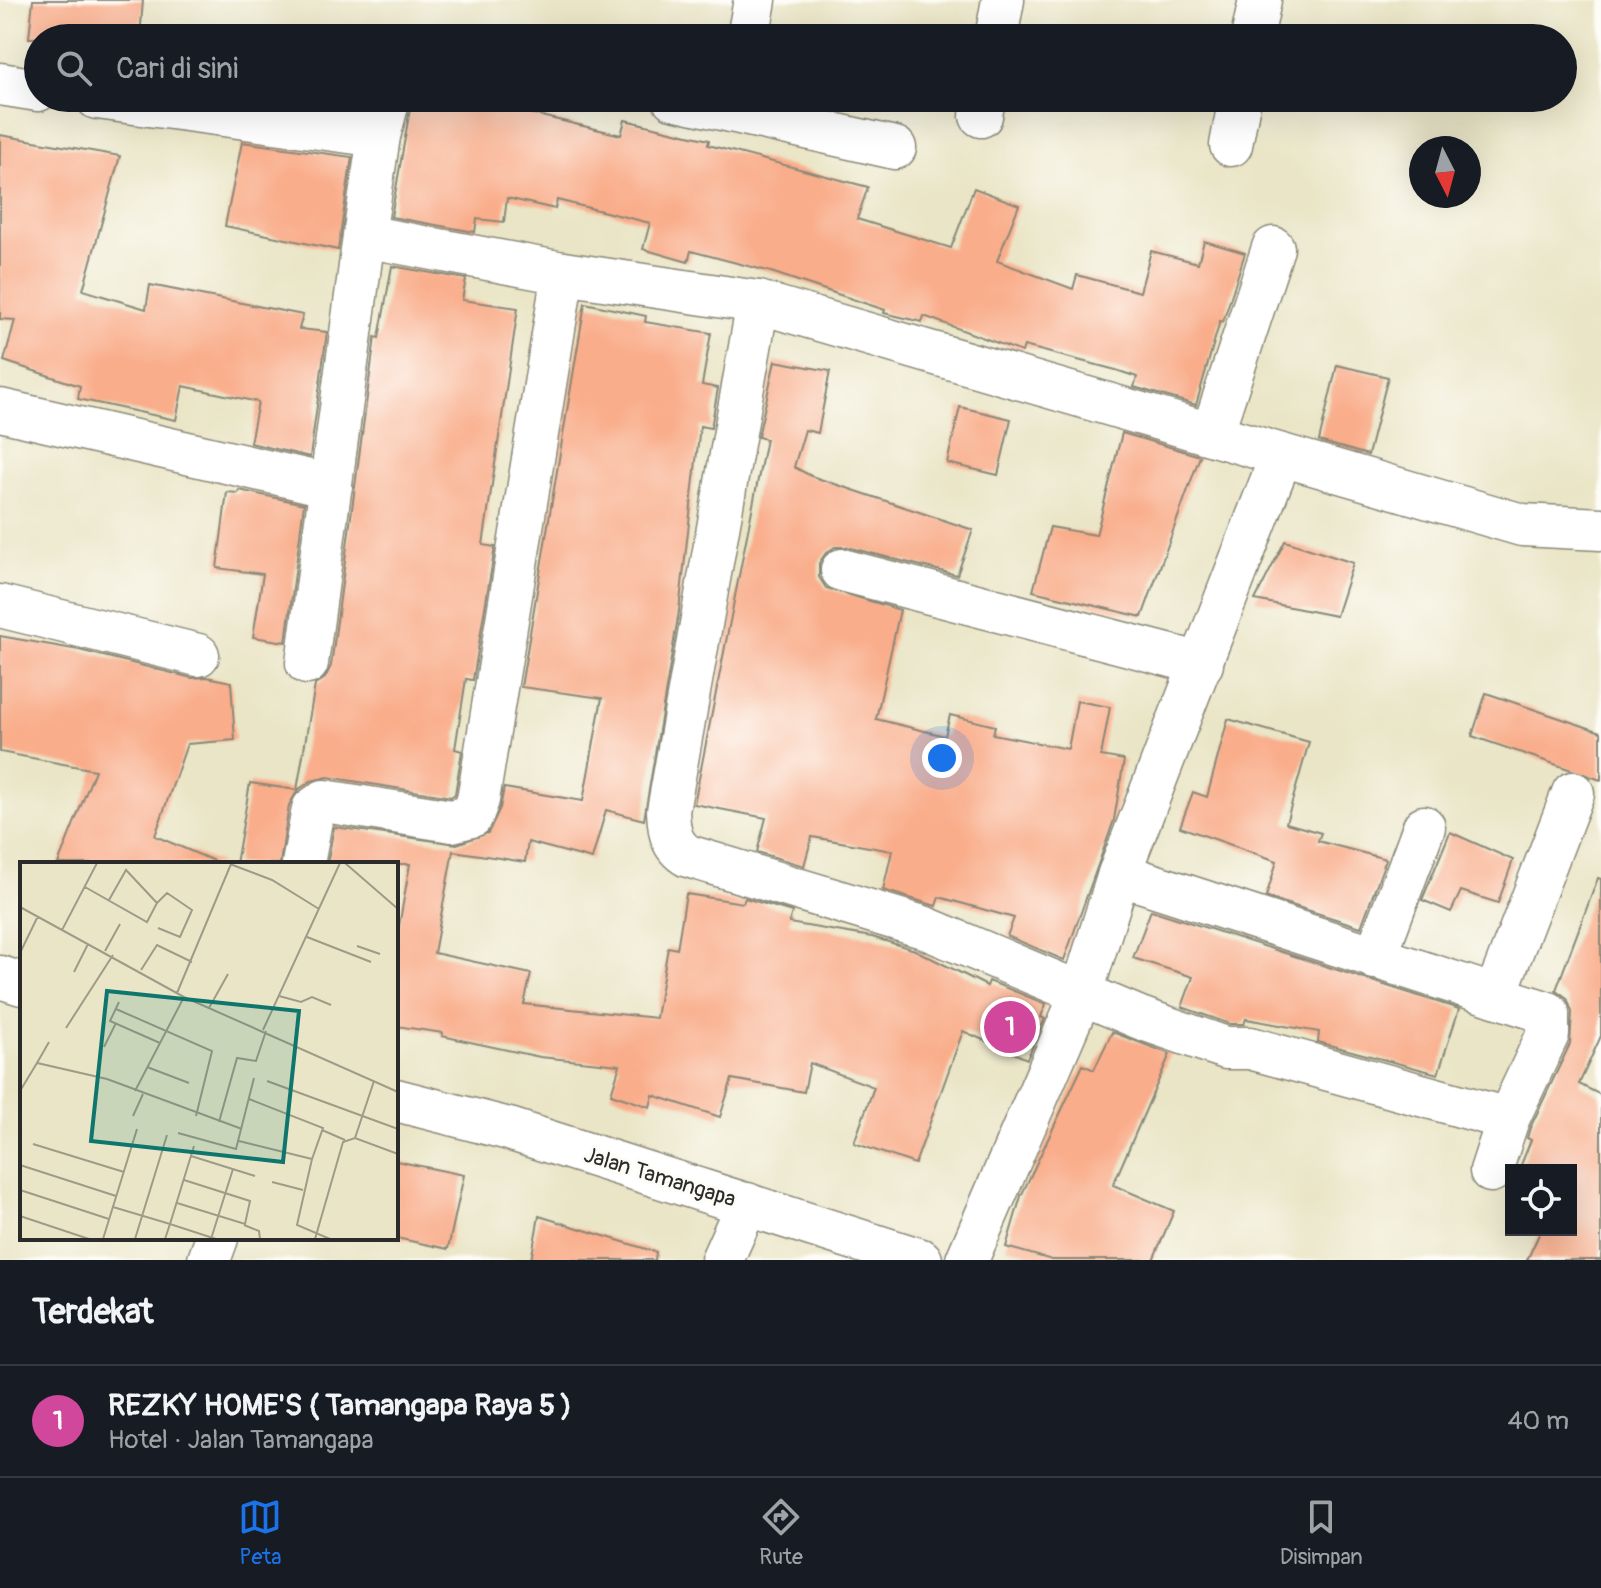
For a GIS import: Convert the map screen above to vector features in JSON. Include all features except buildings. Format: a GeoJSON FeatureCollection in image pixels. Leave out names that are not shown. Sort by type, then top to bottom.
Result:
{"type":"FeatureCollection","features":[{"type":"Feature","properties":{"kind":"street"},"geometry":{"type":"LineString","coordinates":[[751,24],[755,0]]}},
{"type":"Feature","properties":{"kind":"street"},"geometry":{"type":"LineString","coordinates":[[999,24],[1003,0]]}},
{"type":"Feature","properties":{"kind":"street"},"geometry":{"type":"LineString","coordinates":[[1255,24],[1260,0]]}},
{"type":"Feature","properties":{"kind":"street"},"geometry":{"type":"LineString","coordinates":[[0,84],[24,88]]}},
{"type":"Feature","properties":{"kind":"street"},"geometry":{"type":"LineString","coordinates":[[307,663],[364,236],[384,117],[308,112]]}},
{"type":"Feature","properties":{"kind":"street"},"geometry":{"type":"LineString","coordinates":[[735,112],[895,148]]}},
{"type":"Feature","properties":{"kind":"street"},"geometry":{"type":"LineString","coordinates":[[1231,145],[1237,112]]}},
{"type":"Feature","properties":{"kind":"street"},"geometry":{"type":"LineString","coordinates":[[364,236],[563,273],[758,302],[1522,525],[1601,529]]}},
{"type":"Feature","properties":{"kind":"street"},"geometry":{"type":"LineString","coordinates":[[1212,434],[1273,248]]}},
{"type":"Feature","properties":{"kind":"street"},"geometry":{"type":"LineString","coordinates":[[303,862],[313,809],[324,801],[452,821],[472,816],[481,785],[563,273]]}},
{"type":"Feature","properties":{"kind":"street"},"geometry":{"type":"LineString","coordinates":[[758,302],[668,811],[670,834],[677,848],[688,856],[923,927],[1081,995],[1226,1048],[1250,1048],[1508,1119]]}},
{"type":"Feature","properties":{"kind":"street"},"geometry":{"type":"LineString","coordinates":[[0,410],[331,486]]}},
{"type":"Feature","properties":{"kind":"street"},"geometry":{"type":"LineString","coordinates":[[967,1260],[1081,995],[1119,874],[1281,456]]}},
{"type":"Feature","properties":{"kind":"street"},"geometry":{"type":"LineString","coordinates":[[842,570],[1202,664]]}},
{"type":"Feature","properties":{"kind":"street"},"geometry":{"type":"LineString","coordinates":[[0,606],[198,655]]}},
{"type":"Feature","properties":{"kind":"street"},"geometry":{"type":"LineString","coordinates":[[1495,996],[1573,793]]}},
{"type":"Feature","properties":{"kind":"street"},"geometry":{"type":"LineString","coordinates":[[1375,958],[1424,827]]}},
{"type":"Feature","properties":{"kind":"street"},"geometry":{"type":"LineString","coordinates":[[1119,874],[1548,1013],[1550,1023],[1508,1119],[1491,1171]]}},
{"type":"Feature","properties":{"kind":"street"},"geometry":{"type":"LineString","coordinates":[[0,977],[20,983]]}},
{"type":"Feature","properties":{"kind":"street","name":"Jalan Tamangapa"},"geometry":{"type":"LineString","coordinates":[[398,1101],[509,1129],[921,1260]]}},
{"type":"Feature","properties":{"kind":"street"},"geometry":{"type":"LineString","coordinates":[[722,1260],[747,1204]]}},
{"type":"Feature","properties":{"kind":"street"},"geometry":{"type":"LineString","coordinates":[[209,1260],[216,1240]]}},
{"type":"Feature","properties":{"kind":"place","name":"REZKY HOME'S ( Tamangapa Raya 5 )"},"geometry":{"type":"Point","coordinates":[1010,1027]}}]}
